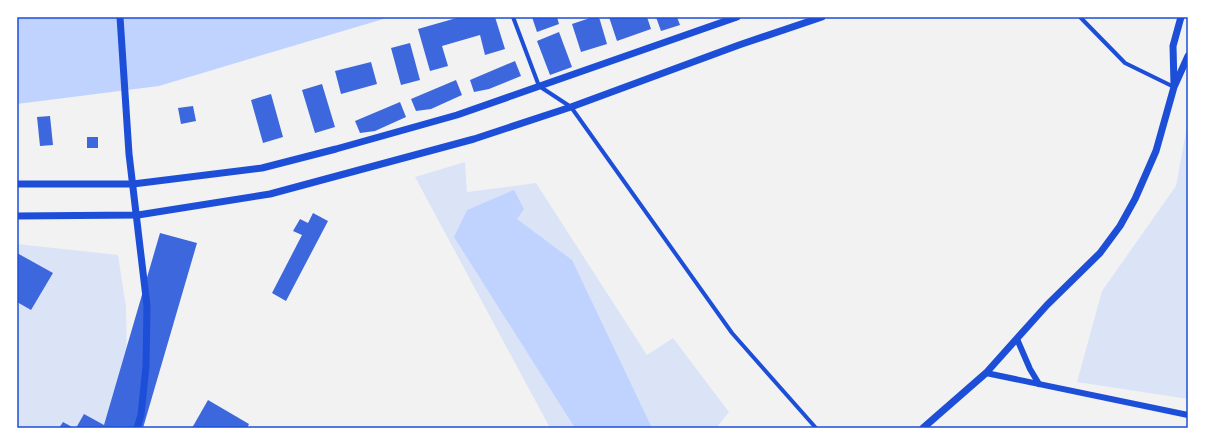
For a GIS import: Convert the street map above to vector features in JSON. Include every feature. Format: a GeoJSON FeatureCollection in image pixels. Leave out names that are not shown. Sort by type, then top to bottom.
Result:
{"type":"FeatureCollection","features":[{"type":"Feature","properties":{"kind":"main road"},"geometry":{"type":"LineString","coordinates":[[120,17],[129,154],[138,215],[147,306],[146,366],[142,415],[137,428]]}},
{"type":"Feature","properties":{"kind":"main road"},"geometry":{"type":"LineString","coordinates":[[17,184],[133,184],[262,168],[458,115],[737,17]]}},
{"type":"Feature","properties":{"kind":"main road"},"geometry":{"type":"LineString","coordinates":[[17,216],[138,215],[270,194],[474,139],[571,107],[739,45],[822,17]]}},
{"type":"Feature","properties":{"kind":"main road"},"geometry":{"type":"LineString","coordinates":[[1174,87],[1173,46],[1181,17]]}},
{"type":"Feature","properties":{"kind":"main road"},"geometry":{"type":"LineString","coordinates":[[923,428],[986,373],[1047,305],[1100,253],[1120,226],[1135,199],[1156,151],[1174,87],[1188,56]]}},
{"type":"Feature","properties":{"kind":"street"},"geometry":{"type":"LineString","coordinates":[[513,17],[539,86],[571,107],[732,333],[816,428]]}},
{"type":"Feature","properties":{"kind":"street"},"geometry":{"type":"LineString","coordinates":[[1080,17],[1126,62],[1174,87]]}},
{"type":"Feature","properties":{"kind":"street"},"geometry":{"type":"LineString","coordinates":[[1017,339],[1030,369],[1039,384]]}},
{"type":"Feature","properties":{"kind":"street"},"geometry":{"type":"LineString","coordinates":[[986,373],[1188,415]]}},
{"type":"Feature","properties":{"kind":"shaded area"},"geometry":{"type":"Polygon","coordinates":[[[1188,121],[1188,399],[1077,382],[1102,291],[1176,186],[1188,121]]]}},
{"type":"Feature","properties":{"kind":"shaded area"},"geometry":{"type":"Polygon","coordinates":[[[465,162],[467,192],[536,183],[647,355],[673,338],[729,412],[716,428],[550,428],[415,177],[465,162]]]}},
{"type":"Feature","properties":{"kind":"shaded area"},"geometry":{"type":"Polygon","coordinates":[[[17,244],[118,255],[126,307],[127,366],[108,428],[17,428],[17,244]]]}},
{"type":"Feature","properties":{"kind":"water"},"geometry":{"type":"Polygon","coordinates":[[[17,17],[390,17],[159,86],[17,104],[17,17]]]}},
{"type":"Feature","properties":{"kind":"water"},"geometry":{"type":"Polygon","coordinates":[[[514,190],[524,209],[517,219],[572,260],[652,428],[575,428],[454,237],[467,210],[514,190]]]}},
{"type":"Feature","properties":{"kind":"building"},"geometry":{"type":"Polygon","coordinates":[[[460,17],[495,17],[505,49],[485,55],[480,35],[442,46],[448,66],[430,71],[418,29],[460,17]]]}},
{"type":"Feature","properties":{"kind":"building"},"geometry":{"type":"Polygon","coordinates":[[[532,17],[557,17],[559,24],[537,32],[532,17]]]}},
{"type":"Feature","properties":{"kind":"building"},"geometry":{"type":"Polygon","coordinates":[[[593,17],[599,17],[607,44],[581,52],[572,24],[593,17]]]}},
{"type":"Feature","properties":{"kind":"building"},"geometry":{"type":"Polygon","coordinates":[[[609,17],[647,17],[651,29],[617,41],[609,17]]]}},
{"type":"Feature","properties":{"kind":"building"},"geometry":{"type":"Polygon","coordinates":[[[656,17],[677,17],[680,25],[661,31],[656,17]]]}},
{"type":"Feature","properties":{"kind":"building"},"geometry":{"type":"Polygon","coordinates":[[[559,32],[572,67],[550,75],[537,41],[559,32]]]}},
{"type":"Feature","properties":{"kind":"building"},"geometry":{"type":"Polygon","coordinates":[[[410,43],[420,80],[401,85],[391,48],[410,43]]]}},
{"type":"Feature","properties":{"kind":"building"},"geometry":{"type":"Polygon","coordinates":[[[515,61],[521,76],[489,89],[474,92],[470,80],[515,61]]]}},
{"type":"Feature","properties":{"kind":"building"},"geometry":{"type":"Polygon","coordinates":[[[371,62],[377,84],[341,94],[335,71],[371,62]]]}},
{"type":"Feature","properties":{"kind":"building"},"geometry":{"type":"Polygon","coordinates":[[[456,80],[462,95],[431,109],[416,111],[411,99],[456,80]]]}},
{"type":"Feature","properties":{"kind":"building"},"geometry":{"type":"Polygon","coordinates":[[[322,84],[335,127],[315,133],[302,90],[322,84]]]}},
{"type":"Feature","properties":{"kind":"building"},"geometry":{"type":"Polygon","coordinates":[[[271,94],[283,137],[263,143],[251,100],[271,94]]]}},
{"type":"Feature","properties":{"kind":"building"},"geometry":{"type":"Polygon","coordinates":[[[400,102],[406,117],[375,131],[360,133],[355,121],[400,102]]]}},
{"type":"Feature","properties":{"kind":"building"},"geometry":{"type":"Polygon","coordinates":[[[193,106],[196,121],[181,124],[178,108],[193,106]]]}},
{"type":"Feature","properties":{"kind":"building"},"geometry":{"type":"Polygon","coordinates":[[[50,116],[53,145],[40,146],[37,117],[50,116]]]}},
{"type":"Feature","properties":{"kind":"building"},"geometry":{"type":"Polygon","coordinates":[[[87,137],[98,137],[98,148],[87,148],[87,137]]]}},
{"type":"Feature","properties":{"kind":"building"},"geometry":{"type":"Polygon","coordinates":[[[313,213],[328,221],[286,301],[272,293],[302,235],[293,231],[300,219],[308,223],[313,213]]]}},
{"type":"Feature","properties":{"kind":"building"},"geometry":{"type":"Polygon","coordinates":[[[160,233],[197,243],[143,428],[76,428],[84,414],[104,425],[160,233]]]}},
{"type":"Feature","properties":{"kind":"building"},"geometry":{"type":"Polygon","coordinates":[[[17,253],[53,273],[31,310],[17,302],[17,253]]]}},
{"type":"Feature","properties":{"kind":"building"},"geometry":{"type":"Polygon","coordinates":[[[208,400],[249,424],[247,428],[192,428],[208,400]]]}},
{"type":"Feature","properties":{"kind":"building"},"geometry":{"type":"Polygon","coordinates":[[[63,422],[74,428],[59,428],[63,422]]]}}]}
